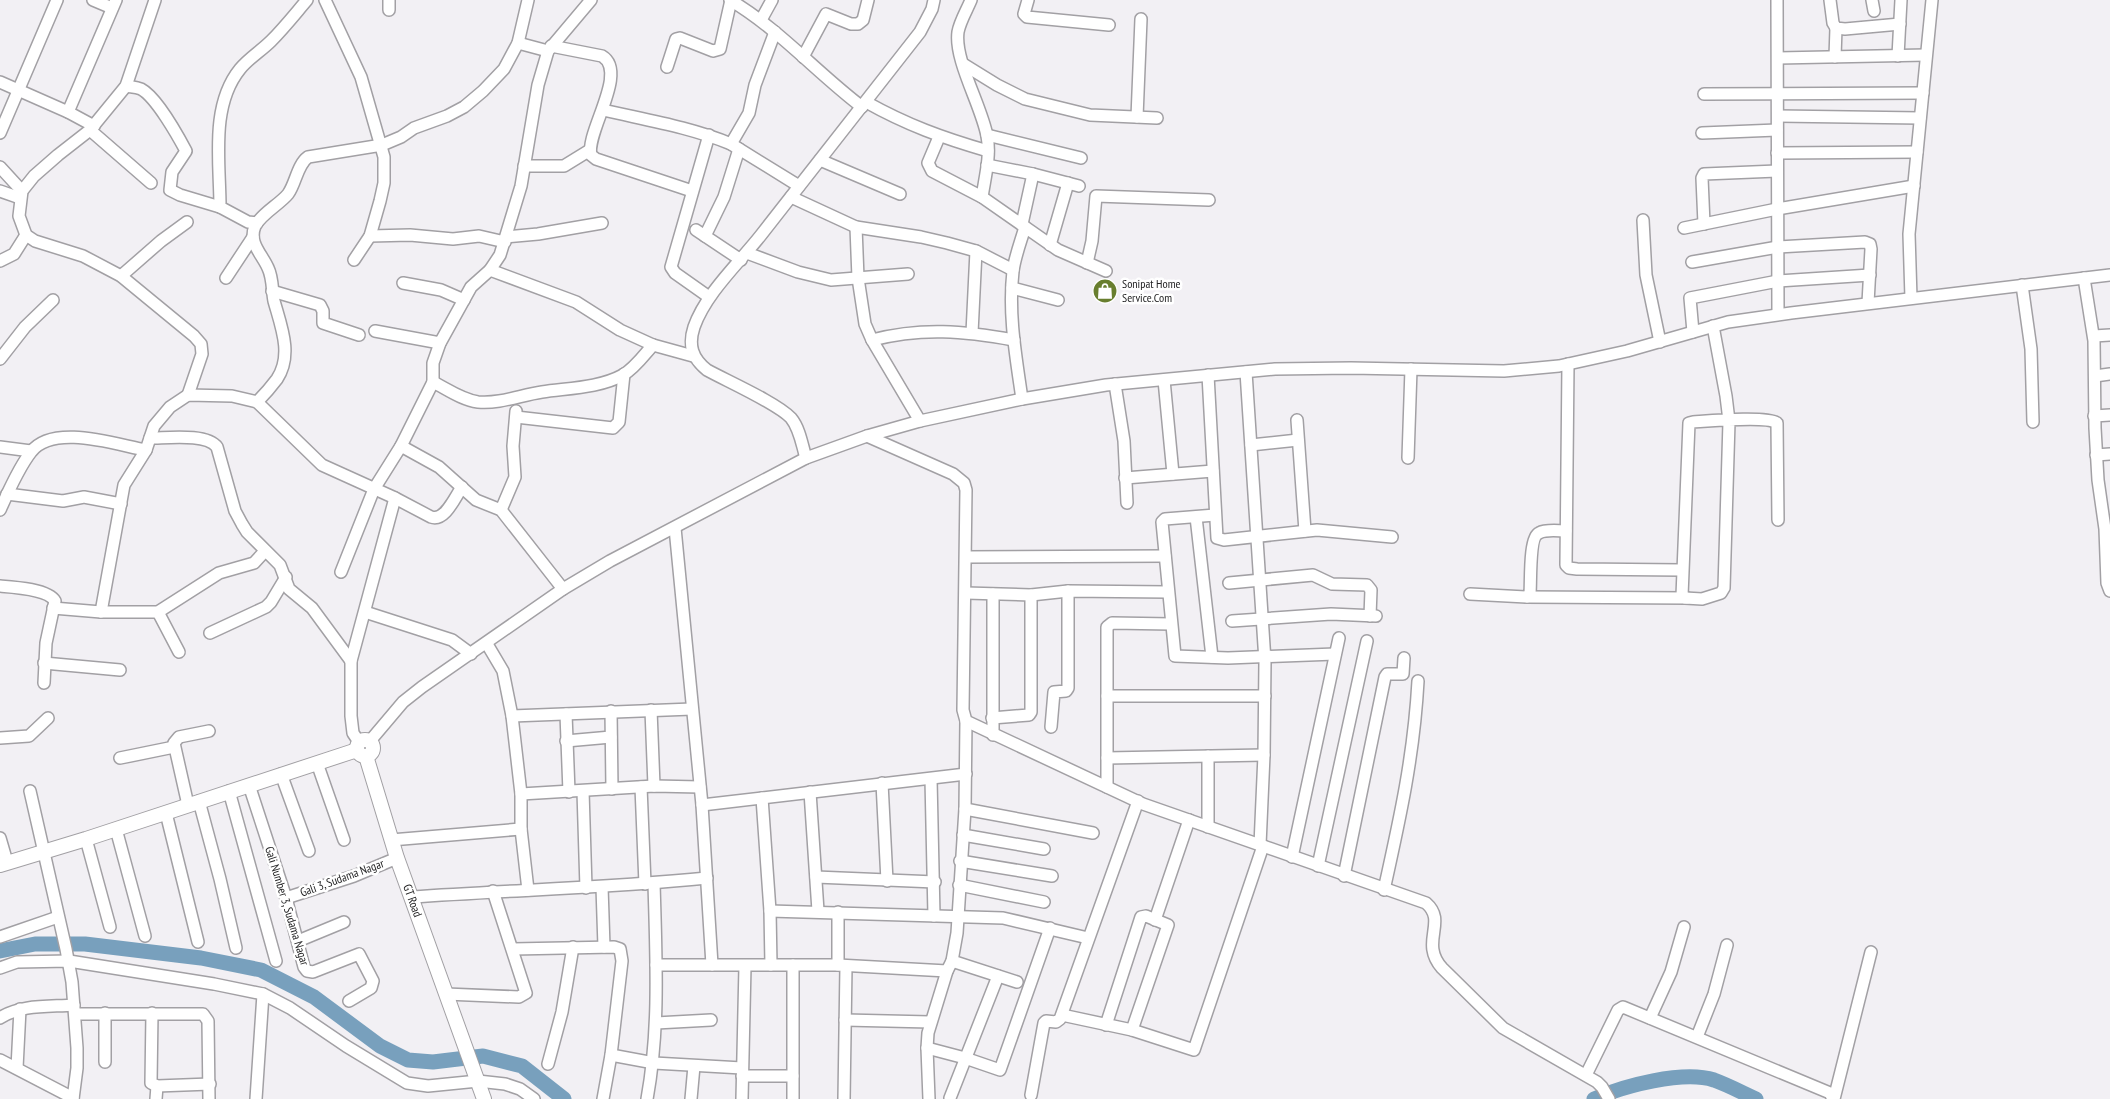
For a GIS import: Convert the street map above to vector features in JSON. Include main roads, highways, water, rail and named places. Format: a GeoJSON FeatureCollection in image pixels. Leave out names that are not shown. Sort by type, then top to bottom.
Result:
{"type":"FeatureCollection","features":[{"type":"Feature","properties":{"kind":"main road","name":"GT Road"},"geometry":{"type":"LineString","coordinates":[[4,864],[166,813],[363,747],[397,858],[484,1099]]}},
{"type":"Feature","properties":{"kind":"waterway"},"geometry":{"type":"LineString","coordinates":[[0,951],[35,944],[85,944],[201,958],[261,970],[314,997],[380,1046],[408,1060],[433,1062],[483,1056],[522,1066],[564,1099]]}},
{"type":"Feature","properties":{"kind":"waterway"},"geometry":{"type":"LineString","coordinates":[[1594,1099],[1621,1089],[1653,1081],[1686,1077],[1701,1077],[1714,1080],[1756,1099]]}},
{"type":"Feature","properties":{"kind":"place","name":"Sonipat Home Service.Com"},"geometry":{"type":"Point","coordinates":[1105,291]}}]}
